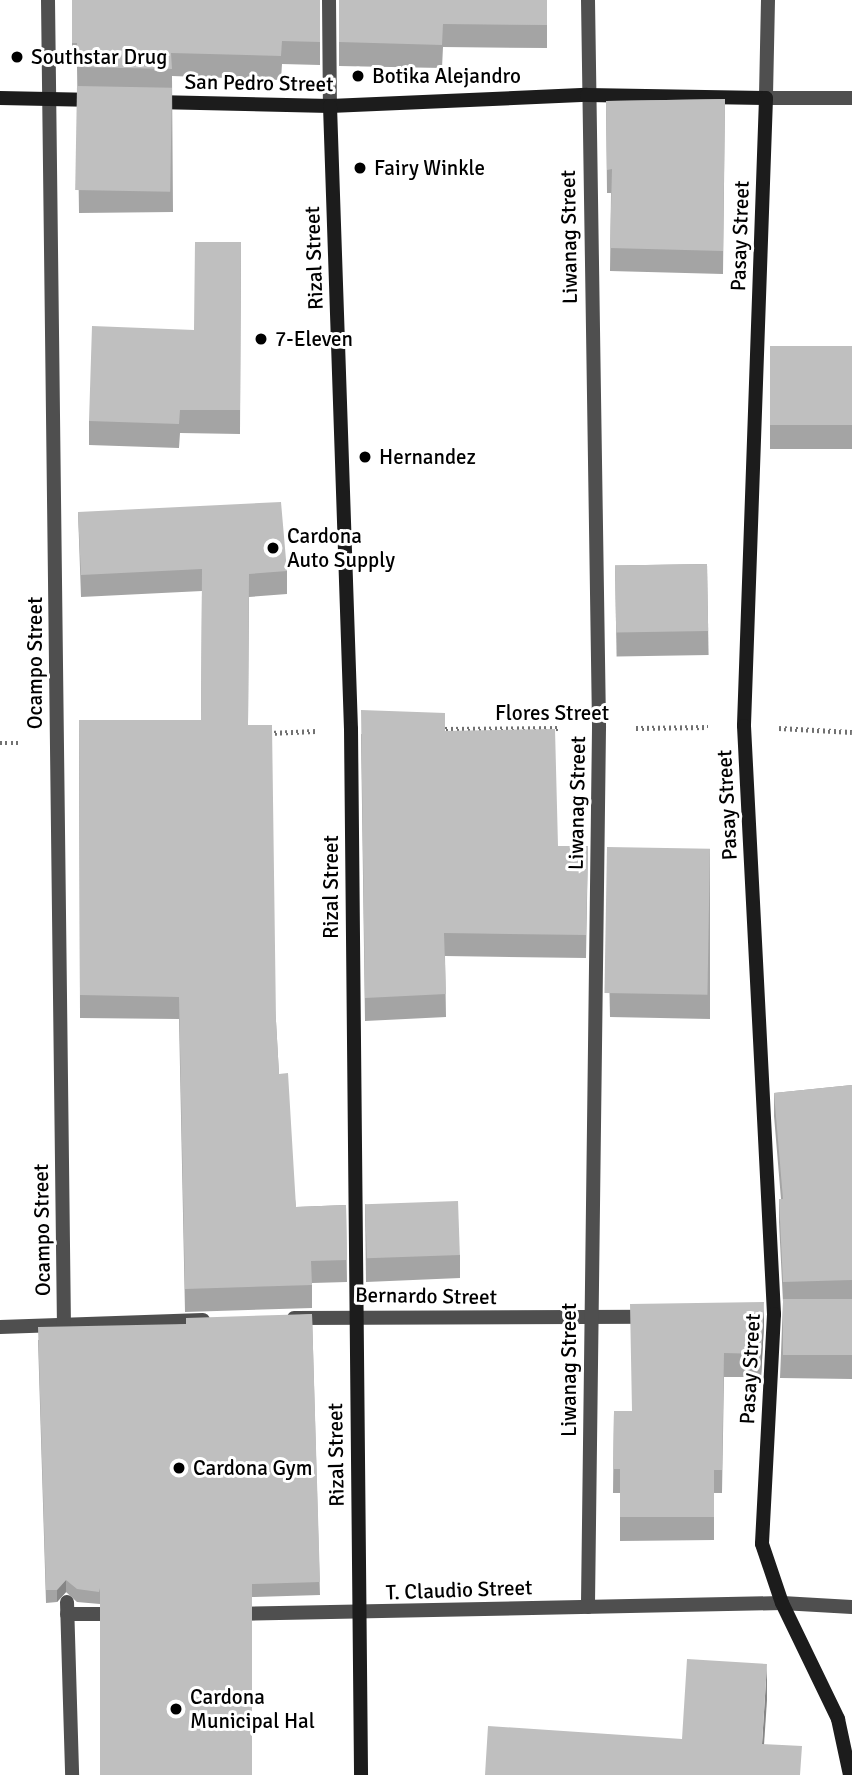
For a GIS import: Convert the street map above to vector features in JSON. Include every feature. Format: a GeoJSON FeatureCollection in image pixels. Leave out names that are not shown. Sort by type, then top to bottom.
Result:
{"type":"FeatureCollection","features":[{"type":"Feature","properties":{"kind":"main road","name":"San Pedro Street"},"geometry":{"type":"LineString","coordinates":[[135,101],[330,106],[587,95],[766,98]]}},
{"type":"Feature","properties":{"kind":"main road"},"geometry":{"type":"LineString","coordinates":[[0,98],[107,100]]}},
{"type":"Feature","properties":{"kind":"main road","name":"Pasay Street"},"geometry":{"type":"LineString","coordinates":[[766,98],[744,726],[774,1314],[762,1544],[782,1603],[838,1719],[850,1775]]}},
{"type":"Feature","properties":{"kind":"main road","name":"Rizal Street"},"geometry":{"type":"LineString","coordinates":[[330,106],[351,729],[354,1316],[361,1775]]}},
{"type":"Feature","properties":{"kind":"street","name":"Ocampo Street"},"geometry":{"type":"LineString","coordinates":[[48,0],[52,99],[65,1332]]}},
{"type":"Feature","properties":{"kind":"street","name":"Rizal Street"},"geometry":{"type":"LineString","coordinates":[[329,0],[330,106]]}},
{"type":"Feature","properties":{"kind":"street","name":"Liwanag Street"},"geometry":{"type":"LineString","coordinates":[[588,0],[587,95],[599,728],[588,1607]]}},
{"type":"Feature","properties":{"kind":"street","name":"Pasay Street"},"geometry":{"type":"LineString","coordinates":[[766,98],[768,0]]}},
{"type":"Feature","properties":{"kind":"street","name":"San Pedro Street"},"geometry":{"type":"LineString","coordinates":[[766,98],[852,98]]}},
{"type":"Feature","properties":{"kind":"street","name":"Bernardo Street"},"geometry":{"type":"LineString","coordinates":[[271,1318],[669,1317]]}},
{"type":"Feature","properties":{"kind":"street"},"geometry":{"type":"LineString","coordinates":[[0,1327],[65,1332],[216,1320]]}},
{"type":"Feature","properties":{"kind":"street","name":"T. Claudio Street"},"geometry":{"type":"LineString","coordinates":[[220,1614],[359,1615],[782,1603],[852,1607]]}},
{"type":"Feature","properties":{"kind":"street"},"geometry":{"type":"LineString","coordinates":[[72,1775],[67,1608],[137,1614]]}},
{"type":"Feature","properties":{"kind":"path","name":"Flores Street"},"geometry":{"type":"LineString","coordinates":[[434,729],[744,726],[852,732]]}},
{"type":"Feature","properties":{"kind":"path"},"geometry":{"type":"LineString","coordinates":[[257,733],[351,729]]}},
{"type":"Feature","properties":{"kind":"path"},"geometry":{"type":"LineString","coordinates":[[0,743],[57,743]]}},
{"type":"Feature","properties":{"kind":"building"},"geometry":{"type":"Polygon","coordinates":[[[72,0],[320,0],[320,42],[282,41],[281,56],[171,53],[172,69],[77,67],[77,43],[72,43],[72,0]]]}},
{"type":"Feature","properties":{"kind":"building"},"geometry":{"type":"Polygon","coordinates":[[[339,0],[547,0],[547,25],[443,24],[442,45],[339,42],[339,0]]]}},
{"type":"Feature","properties":{"kind":"building"},"geometry":{"type":"Polygon","coordinates":[[[77,86],[172,88],[170,192],[75,190],[77,86]]]}},
{"type":"Feature","properties":{"kind":"building"},"geometry":{"type":"Polygon","coordinates":[[[725,99],[723,251],[610,248],[612,169],[607,170],[606,101],[725,99]]]}},
{"type":"Feature","properties":{"kind":"building"},"geometry":{"type":"Polygon","coordinates":[[[195,242],[241,242],[240,410],[180,410],[179,424],[89,421],[92,326],[194,330],[195,242]]]}},
{"type":"Feature","properties":{"kind":"building"},"geometry":{"type":"Polygon","coordinates":[[[770,346],[852,346],[852,425],[770,425],[770,346]]]}},
{"type":"Feature","properties":{"kind":"building"},"geometry":{"type":"Polygon","coordinates":[[[281,502],[287,571],[249,574],[248,725],[272,725],[276,1021],[279,1074],[288,1073],[296,1207],[346,1205],[347,1260],[311,1261],[312,1285],[185,1289],[179,997],[80,995],[79,720],[201,720],[202,569],[81,575],[78,512],[281,502]]]}},
{"type":"Feature","properties":{"kind":"building"},"geometry":{"type":"Polygon","coordinates":[[[707,564],[708,631],[616,633],[615,566],[707,564]]]}},
{"type":"Feature","properties":{"kind":"building"},"geometry":{"type":"Polygon","coordinates":[[[361,710],[445,713],[445,731],[555,729],[558,846],[588,846],[586,935],[444,933],[446,994],[365,998],[361,710]]]}},
{"type":"Feature","properties":{"kind":"building"},"geometry":{"type":"Polygon","coordinates":[[[607,847],[710,849],[707,995],[604,993],[607,847]]]}},
{"type":"Feature","properties":{"kind":"building"},"geometry":{"type":"Polygon","coordinates":[[[852,1085],[852,1280],[783,1282],[779,1199],[783,1199],[774,1093],[852,1085]]]}},
{"type":"Feature","properties":{"kind":"building"},"geometry":{"type":"Polygon","coordinates":[[[458,1201],[460,1255],[367,1258],[365,1204],[458,1201]]]}},
{"type":"Feature","properties":{"kind":"building"},"geometry":{"type":"Polygon","coordinates":[[[783,1299],[852,1299],[852,1355],[783,1355],[783,1299]]]}},
{"type":"Feature","properties":{"kind":"building"},"geometry":{"type":"Polygon","coordinates":[[[764,1302],[761,1354],[724,1353],[722,1470],[714,1470],[714,1517],[620,1517],[620,1469],[613,1469],[614,1411],[632,1411],[630,1304],[764,1302]]]}},
{"type":"Feature","properties":{"kind":"building","name":"Cardona Gym"},"geometry":{"type":"Polygon","coordinates":[[[312,1314],[320,1582],[252,1584],[252,1589],[100,1588],[99,1592],[77,1589],[66,1580],[57,1590],[46,1590],[38,1327],[186,1324],[186,1318],[312,1314]]]}},
{"type":"Feature","properties":{"kind":"building","name":"Cardona Municipal Hal"},"geometry":{"type":"Polygon","coordinates":[[[100,1588],[252,1588],[252,1775],[100,1775],[100,1588]]]}},
{"type":"Feature","properties":{"kind":"building"},"geometry":{"type":"Polygon","coordinates":[[[687,1659],[767,1664],[762,1744],[802,1746],[800,1775],[485,1775],[488,1726],[682,1739],[687,1659]]]}},
{"type":"Feature","properties":{"kind":"place","name":"Southstar Drug"},"geometry":{"type":"Point","coordinates":[17,57]}},
{"type":"Feature","properties":{"kind":"place","name":"Botika Alejandro"},"geometry":{"type":"Point","coordinates":[358,76]}},
{"type":"Feature","properties":{"kind":"place","name":"Fairy Winkle"},"geometry":{"type":"Point","coordinates":[360,168]}},
{"type":"Feature","properties":{"kind":"place","name":"7-Eleven"},"geometry":{"type":"Point","coordinates":[261,339]}},
{"type":"Feature","properties":{"kind":"place","name":"Hernandez"},"geometry":{"type":"Point","coordinates":[365,457]}},
{"type":"Feature","properties":{"kind":"place","name":"Cardona Auto Supply"},"geometry":{"type":"Point","coordinates":[273,548]}},
{"type":"Feature","properties":{"kind":"place","name":"Cardona Gym"},"geometry":{"type":"Point","coordinates":[179,1468]}},
{"type":"Feature","properties":{"kind":"place","name":"Cardona Municipal Hal"},"geometry":{"type":"Point","coordinates":[176,1709]}}]}
